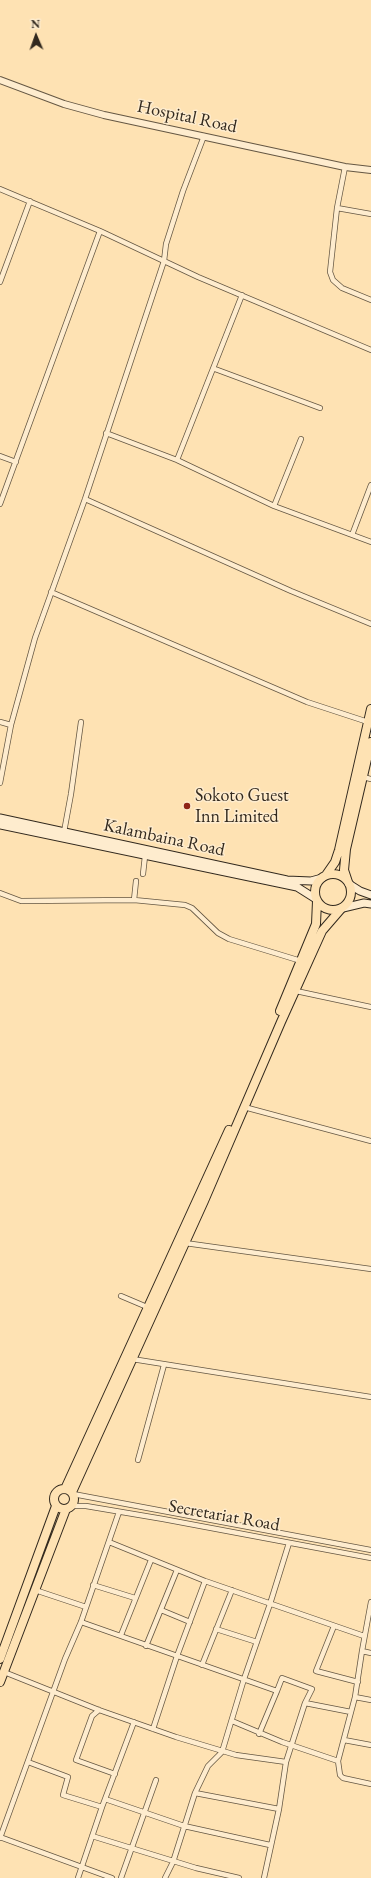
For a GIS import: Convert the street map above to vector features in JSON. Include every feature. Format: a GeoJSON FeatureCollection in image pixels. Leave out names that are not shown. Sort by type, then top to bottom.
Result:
{"type":"FeatureCollection","features":[{"type":"Feature","properties":{"kind":"highway"},"geometry":{"type":"LineString","coordinates":[[70,1492],[87,1443],[146,1307],[240,1104],[302,961],[316,924],[317,900],[315,888],[335,862],[339,850],[371,709]]}},
{"type":"Feature","properties":{"kind":"highway"},"geometry":{"type":"LineString","coordinates":[[70,1492],[185,1243],[322,931],[346,904],[351,895],[349,883],[344,870],[346,849],[367,778],[371,742]]}},
{"type":"Feature","properties":{"kind":"highway"},"geometry":{"type":"LineString","coordinates":[[324,876],[338,875],[349,883]]}},
{"type":"Feature","properties":{"kind":"highway"},"geometry":{"type":"LineString","coordinates":[[317,900],[325,909],[330,910],[342,908]]}},
{"type":"Feature","properties":{"kind":"highway"},"geometry":{"type":"LineString","coordinates":[[0,1659],[56,1506],[55,1496],[59,1491],[70,1492],[75,1499],[69,1508],[35,1590],[0,1682]]}},
{"type":"Feature","properties":{"kind":"highway"},"geometry":{"type":"LineString","coordinates":[[56,1506],[69,1508]]}},
{"type":"Feature","properties":{"kind":"main road","name":"Kalambaina Road"},"geometry":{"type":"LineString","coordinates":[[0,818],[287,880],[311,881],[324,876]]}},
{"type":"Feature","properties":{"kind":"main road"},"geometry":{"type":"LineString","coordinates":[[0,825],[297,887],[317,900]]}},
{"type":"Feature","properties":{"kind":"main road"},"geometry":{"type":"LineString","coordinates":[[349,883],[360,891],[371,895]]}},
{"type":"Feature","properties":{"kind":"main road"},"geometry":{"type":"LineString","coordinates":[[342,908],[364,902],[371,904]]}},
{"type":"Feature","properties":{"kind":"street","name":"Hospital Road"},"geometry":{"type":"LineString","coordinates":[[0,80],[64,104],[104,114],[345,167],[371,170]]}},
{"type":"Feature","properties":{"kind":"street"},"geometry":{"type":"LineString","coordinates":[[0,783],[11,725],[35,638],[85,499],[164,261],[166,244],[173,221],[204,136]]}},
{"type":"Feature","properties":{"kind":"street"},"geometry":{"type":"LineString","coordinates":[[345,167],[337,208],[330,272],[333,280],[342,288],[371,300]]}},
{"type":"Feature","properties":{"kind":"street"},"geometry":{"type":"LineString","coordinates":[[0,189],[100,231],[164,261],[371,350]]}},
{"type":"Feature","properties":{"kind":"street"},"geometry":{"type":"LineString","coordinates":[[0,282],[30,201]]}},
{"type":"Feature","properties":{"kind":"street"},"geometry":{"type":"LineString","coordinates":[[337,208],[371,214]]}},
{"type":"Feature","properties":{"kind":"street"},"geometry":{"type":"LineString","coordinates":[[0,504],[100,231]]}},
{"type":"Feature","properties":{"kind":"street"},"geometry":{"type":"LineString","coordinates":[[177,460],[215,369],[242,295]]}},
{"type":"Feature","properties":{"kind":"street"},"geometry":{"type":"LineString","coordinates":[[215,369],[320,408]]}},
{"type":"Feature","properties":{"kind":"street"},"geometry":{"type":"LineString","coordinates":[[106,433],[177,460],[274,506],[371,542]]}},
{"type":"Feature","properties":{"kind":"street"},"geometry":{"type":"LineString","coordinates":[[274,506],[301,439]]}},
{"type":"Feature","properties":{"kind":"street"},"geometry":{"type":"LineString","coordinates":[[0,456],[16,462]]}},
{"type":"Feature","properties":{"kind":"street"},"geometry":{"type":"LineString","coordinates":[[352,535],[371,485]]}},
{"type":"Feature","properties":{"kind":"street"},"geometry":{"type":"LineString","coordinates":[[85,499],[291,591],[371,624]]}},
{"type":"Feature","properties":{"kind":"street"},"geometry":{"type":"LineString","coordinates":[[51,592],[307,702],[368,722]]}},
{"type":"Feature","properties":{"kind":"street"},"geometry":{"type":"LineString","coordinates":[[0,722],[11,725]]}},
{"type":"Feature","properties":{"kind":"street"},"geometry":{"type":"LineString","coordinates":[[64,832],[72,794],[81,722]]}},
{"type":"Feature","properties":{"kind":"street"},"geometry":{"type":"LineString","coordinates":[[143,874],[145,856]]}},
{"type":"Feature","properties":{"kind":"street"},"geometry":{"type":"LineString","coordinates":[[134,900],[136,881]]}},
{"type":"Feature","properties":{"kind":"street"},"geometry":{"type":"LineString","coordinates":[[0,893],[21,901],[134,900],[185,905],[192,908],[218,933],[229,939],[302,961]]}},
{"type":"Feature","properties":{"kind":"street"},"geometry":{"type":"LineString","coordinates":[[296,990],[371,1007]]}},
{"type":"Feature","properties":{"kind":"street"},"geometry":{"type":"LineString","coordinates":[[244,1107],[371,1141]]}},
{"type":"Feature","properties":{"kind":"street"},"geometry":{"type":"LineString","coordinates":[[185,1243],[371,1269]]}},
{"type":"Feature","properties":{"kind":"street"},"geometry":{"type":"LineString","coordinates":[[121,1296],[146,1307]]}},
{"type":"Feature","properties":{"kind":"street"},"geometry":{"type":"LineString","coordinates":[[132,1359],[371,1397]]}},
{"type":"Feature","properties":{"kind":"street"},"geometry":{"type":"LineString","coordinates":[[138,1460],[164,1365]]}},
{"type":"Feature","properties":{"kind":"street","name":"Secretariat Road"},"geometry":{"type":"LineString","coordinates":[[70,1492],[371,1550]]}},
{"type":"Feature","properties":{"kind":"street","name":"Secretariat Road"},"geometry":{"type":"LineString","coordinates":[[69,1508],[78,1505],[371,1558]]}},
{"type":"Feature","properties":{"kind":"street"},"geometry":{"type":"LineString","coordinates":[[112,1878],[0,1838],[81,1622],[119,1512]]}},
{"type":"Feature","properties":{"kind":"street"},"geometry":{"type":"LineString","coordinates":[[109,1542],[205,1581],[364,1636]]}},
{"type":"Feature","properties":{"kind":"street"},"geometry":{"type":"LineString","coordinates":[[165,1878],[173,1862],[195,1792],[208,1766],[222,1752],[244,1679],[258,1642],[289,1543]]}},
{"type":"Feature","properties":{"kind":"street"},"geometry":{"type":"LineString","coordinates":[[121,1635],[151,1560]]}},
{"type":"Feature","properties":{"kind":"street"},"geometry":{"type":"LineString","coordinates":[[146,1646],[177,1570]]}},
{"type":"Feature","properties":{"kind":"street"},"geometry":{"type":"LineString","coordinates":[[153,1729],[177,1656],[205,1581]]}},
{"type":"Feature","properties":{"kind":"street"},"geometry":{"type":"LineString","coordinates":[[93,1585],[135,1598]]}},
{"type":"Feature","properties":{"kind":"street"},"geometry":{"type":"LineString","coordinates":[[35,1590],[86,1607]]}},
{"type":"Feature","properties":{"kind":"street"},"geometry":{"type":"LineString","coordinates":[[202,1665],[232,1590]]}},
{"type":"Feature","properties":{"kind":"street"},"geometry":{"type":"LineString","coordinates":[[371,1604],[364,1636],[355,1697],[338,1761],[340,1775],[343,1778],[371,1784]]}},
{"type":"Feature","properties":{"kind":"street"},"geometry":{"type":"LineString","coordinates":[[161,1610],[190,1622]]}},
{"type":"Feature","properties":{"kind":"street"},"geometry":{"type":"LineString","coordinates":[[81,1622],[277,1691]]}},
{"type":"Feature","properties":{"kind":"street"},"geometry":{"type":"LineString","coordinates":[[334,1626],[316,1671],[358,1682]]}},
{"type":"Feature","properties":{"kind":"street"},"geometry":{"type":"LineString","coordinates":[[216,1629],[258,1642]]}},
{"type":"Feature","properties":{"kind":"street"},"geometry":{"type":"LineString","coordinates":[[362,1651],[371,1653]]}},
{"type":"Feature","properties":{"kind":"street"},"geometry":{"type":"LineString","coordinates":[[4,1672],[99,1710],[222,1752],[286,1762]]}},
{"type":"Feature","properties":{"kind":"street"},"geometry":{"type":"LineString","coordinates":[[259,1734],[282,1678],[312,1688],[305,1704],[286,1762],[279,1809],[264,1878]]}},
{"type":"Feature","properties":{"kind":"street"},"geometry":{"type":"LineString","coordinates":[[355,1697],[371,1700]]}},
{"type":"Feature","properties":{"kind":"street"},"geometry":{"type":"LineString","coordinates":[[305,1704],[351,1712]]}},
{"type":"Feature","properties":{"kind":"street"},"geometry":{"type":"LineString","coordinates":[[99,1710],[92,1716],[76,1760],[115,1774]]}},
{"type":"Feature","properties":{"kind":"street"},"geometry":{"type":"LineString","coordinates":[[232,1721],[259,1734],[338,1761]]}},
{"type":"Feature","properties":{"kind":"street"},"geometry":{"type":"LineString","coordinates":[[78,1878],[102,1807],[134,1722]]}},
{"type":"Feature","properties":{"kind":"street"},"geometry":{"type":"LineString","coordinates":[[344,1740],[371,1745]]}},
{"type":"Feature","properties":{"kind":"street"},"geometry":{"type":"LineString","coordinates":[[28,1762],[68,1778],[64,1795],[102,1807]]}},
{"type":"Feature","properties":{"kind":"street"},"geometry":{"type":"LineString","coordinates":[[121,1878],[156,1780]]}},
{"type":"Feature","properties":{"kind":"street"},"geometry":{"type":"LineString","coordinates":[[195,1792],[279,1809]]}},
{"type":"Feature","properties":{"kind":"street"},"geometry":{"type":"LineString","coordinates":[[105,1799],[184,1826],[270,1845]]}},
{"type":"Feature","properties":{"kind":"street"},"geometry":{"type":"LineString","coordinates":[[92,1836],[173,1862],[239,1878]]}},
{"type":"Feature","properties":{"kind":"place","name":"Sokoto Guest Inn Limited"},"geometry":{"type":"Point","coordinates":[187,806]}}]}
